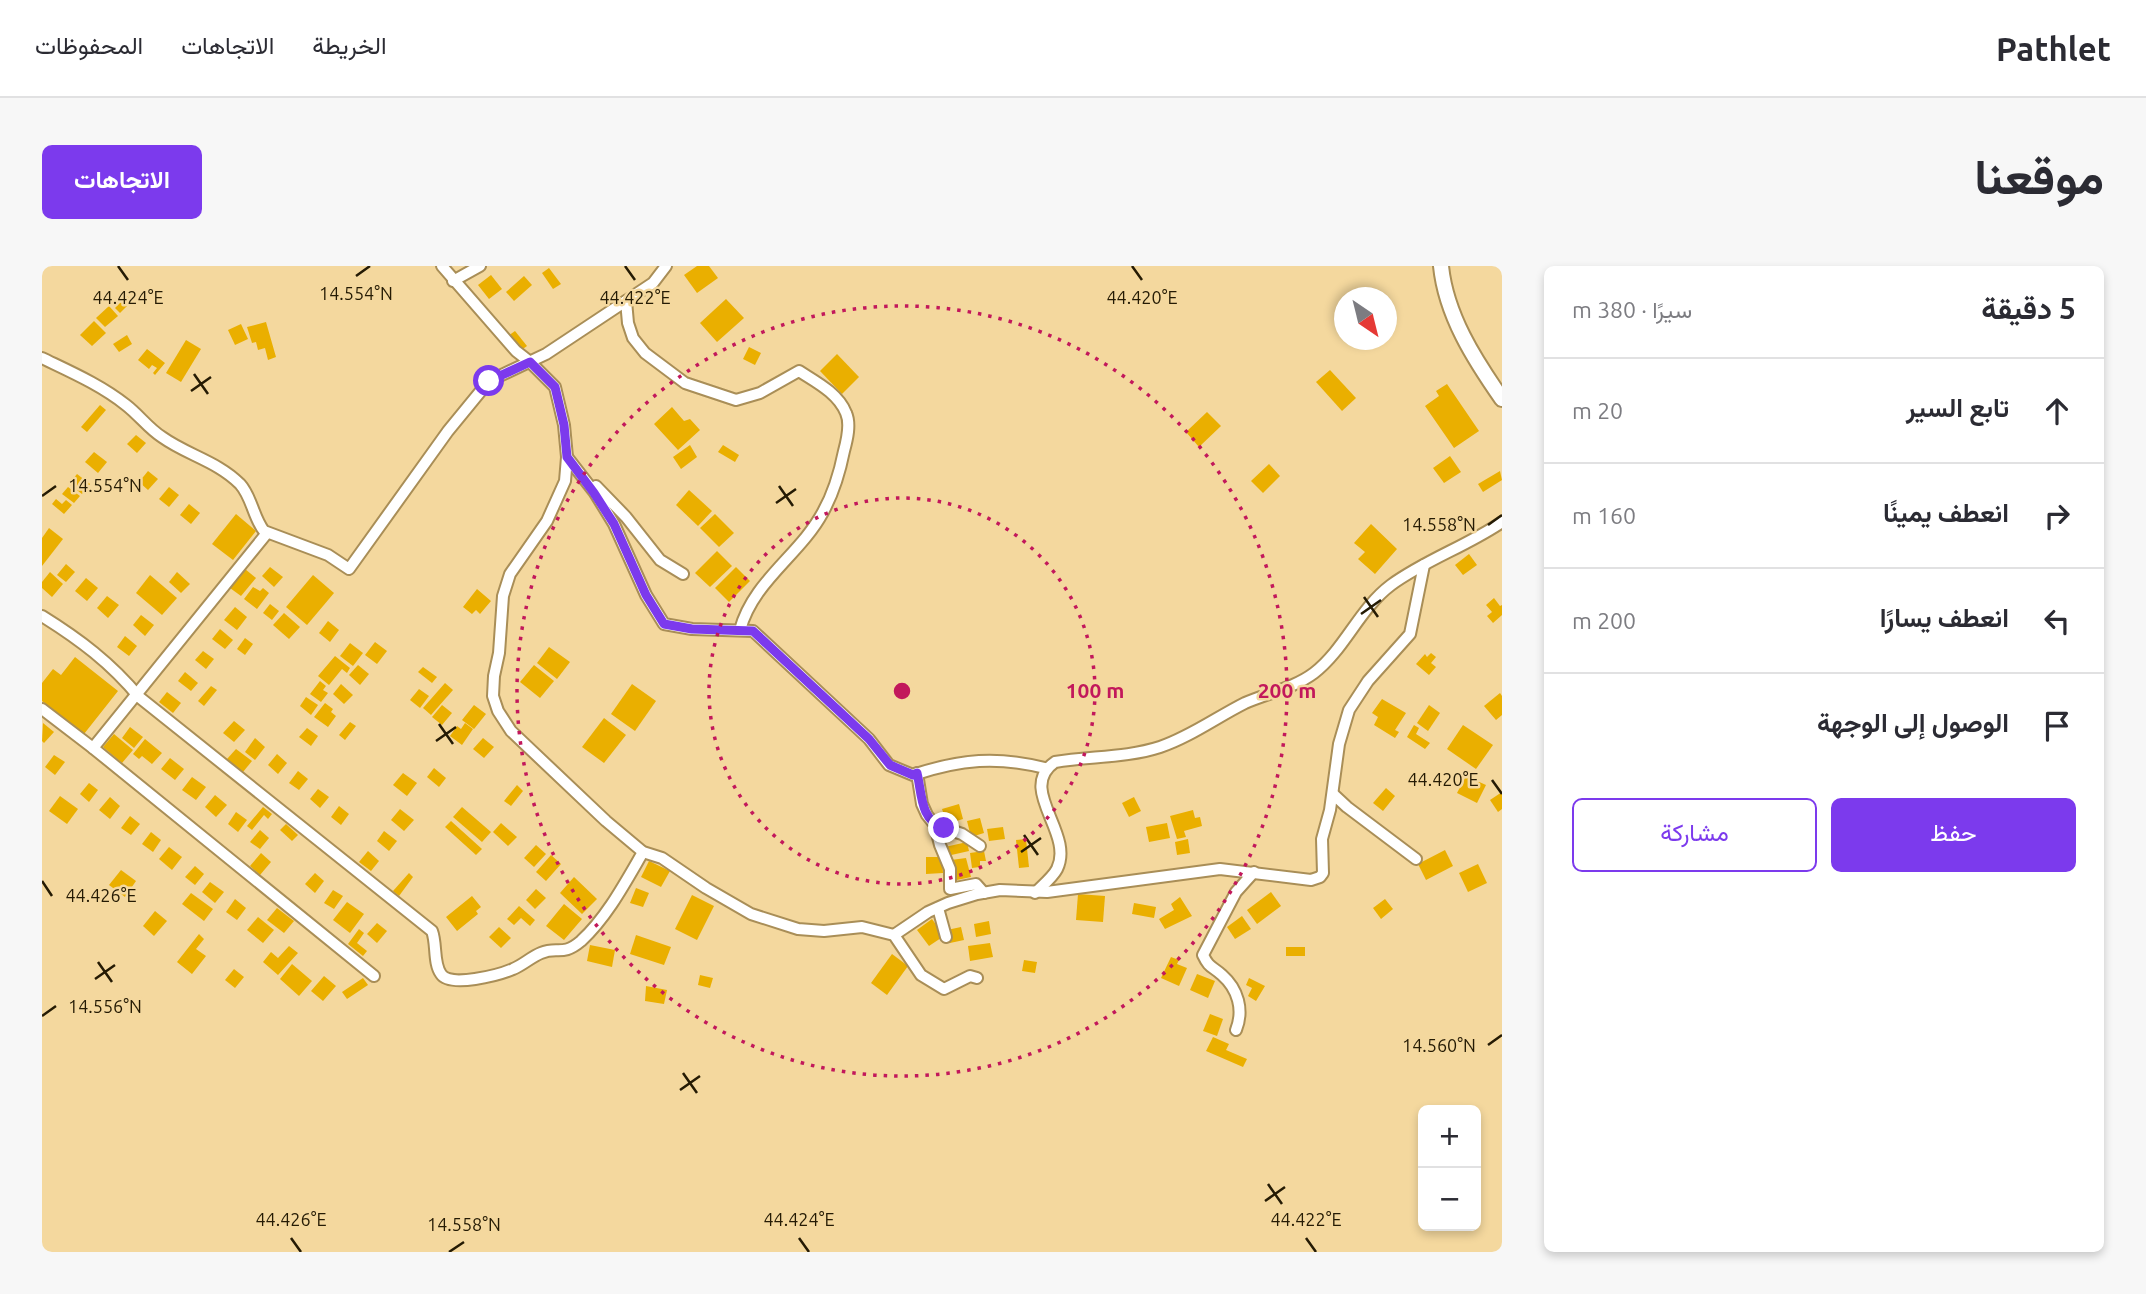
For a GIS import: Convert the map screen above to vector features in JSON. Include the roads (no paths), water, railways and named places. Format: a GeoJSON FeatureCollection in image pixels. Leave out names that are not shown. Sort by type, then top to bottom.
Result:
{"type":"FeatureCollection","features":[{"type":"Feature","properties":{"kind":"street"},"geometry":{"type":"LineString","coordinates":[[442,266],[516,351],[555,387],[564,425],[567,457],[565,481],[547,520],[510,574],[503,596],[493,696],[498,711],[511,730],[606,821],[643,852],[662,858],[751,914],[798,929],[824,931],[862,927],[894,935],[921,975],[944,989],[970,976],[977,978]]}},
{"type":"Feature","properties":{"kind":"street"},"geometry":{"type":"LineString","coordinates":[[453,281],[481,266]]}},
{"type":"Feature","properties":{"kind":"street"},"geometry":{"type":"LineString","coordinates":[[42,358],[101,387],[126,405],[160,436],[221,468],[241,485],[258,523],[267,533],[328,555],[349,569],[448,431],[489,381],[546,354],[653,283],[666,266]]}},
{"type":"Feature","properties":{"kind":"street"},"geometry":{"type":"LineString","coordinates":[[1441,266],[1448,304],[1460,331],[1485,375],[1502,398]]}},
{"type":"Feature","properties":{"kind":"street"},"geometry":{"type":"LineString","coordinates":[[626,301],[628,323],[633,338],[645,354],[685,383],[736,400],[760,393],[799,371],[830,391],[847,414],[847,437],[842,461],[823,513],[756,593],[745,611],[740,630]]}},
{"type":"Feature","properties":{"kind":"street"},"geometry":{"type":"LineString","coordinates":[[567,457],[614,524],[646,595],[664,624],[692,629],[753,631],[869,739],[890,765],[913,775],[947,764],[978,759],[1018,761],[1045,768]]}},
{"type":"Feature","properties":{"kind":"street"},"geometry":{"type":"LineString","coordinates":[[567,457],[626,517],[660,560],[683,574]]}},
{"type":"Feature","properties":{"kind":"street"},"geometry":{"type":"LineString","coordinates":[[1035,893],[1057,869],[1059,859],[1056,830],[1043,800],[1041,784],[1045,768],[1055,762],[1127,755],[1159,747],[1312,674],[1333,656],[1368,607],[1388,587],[1502,522]]}},
{"type":"Feature","properties":{"kind":"street"},"geometry":{"type":"LineString","coordinates":[[93,748],[267,533]]}},
{"type":"Feature","properties":{"kind":"street"},"geometry":{"type":"LineString","coordinates":[[894,935],[911,922],[938,908],[984,893],[1016,890],[1035,893],[1220,869],[1311,880],[1320,877],[1323,873],[1322,839],[1333,794],[1339,744],[1349,709],[1368,681],[1410,635],[1424,565]]}},
{"type":"Feature","properties":{"kind":"street"},"geometry":{"type":"LineString","coordinates":[[42,616],[105,660],[138,695],[432,931],[438,966],[441,975],[448,980],[483,978],[514,969],[541,953],[562,952],[570,948],[582,940],[618,896],[643,852]]}},
{"type":"Feature","properties":{"kind":"street"},"geometry":{"type":"LineString","coordinates":[[42,709],[374,976]]}},
{"type":"Feature","properties":{"kind":"street"},"geometry":{"type":"LineString","coordinates":[[917,773],[922,804],[935,825],[950,869],[950,888],[976,884],[984,893]]}},
{"type":"Feature","properties":{"kind":"street"},"geometry":{"type":"LineString","coordinates":[[1333,794],[1416,859]]}},
{"type":"Feature","properties":{"kind":"street"},"geometry":{"type":"LineString","coordinates":[[935,825],[962,834],[980,846]]}},
{"type":"Feature","properties":{"kind":"street"},"geometry":{"type":"LineString","coordinates":[[1236,1030],[1240,1002],[1222,975],[1208,966],[1203,955],[1236,892],[1254,872]]}},
{"type":"Feature","properties":{"kind":"street"},"geometry":{"type":"LineString","coordinates":[[938,908],[946,937]]}}]}
